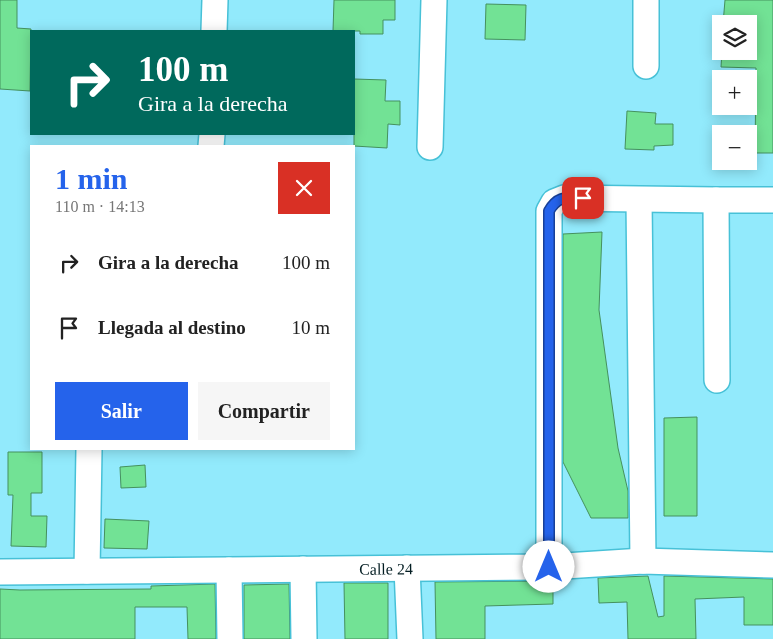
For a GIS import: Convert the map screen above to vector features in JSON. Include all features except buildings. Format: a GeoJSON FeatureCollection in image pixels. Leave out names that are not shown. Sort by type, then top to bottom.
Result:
{"type":"FeatureCollection","features":[{"type":"Feature","properties":{"kind":"street"},"geometry":{"type":"LineString","coordinates":[[214,30],[215,0]]}},
{"type":"Feature","properties":{"kind":"street"},"geometry":{"type":"LineString","coordinates":[[430,147],[434,0]]}},
{"type":"Feature","properties":{"kind":"street"},"geometry":{"type":"LineString","coordinates":[[646,0],[646,66]]}},
{"type":"Feature","properties":{"kind":"street"},"geometry":{"type":"LineString","coordinates":[[549,567],[549,211],[554,202],[564,198],[773,200]]}},
{"type":"Feature","properties":{"kind":"street"},"geometry":{"type":"LineString","coordinates":[[639,200],[643,561]]}},
{"type":"Feature","properties":{"kind":"street"},"geometry":{"type":"LineString","coordinates":[[716,200],[717,380]]}},
{"type":"Feature","properties":{"kind":"street"},"geometry":{"type":"LineString","coordinates":[[87,571],[89,450]]}},
{"type":"Feature","properties":{"kind":"street","name":"Calle 24"},"geometry":{"type":"LineString","coordinates":[[0,572],[549,567],[643,561],[773,565]]}},
{"type":"Feature","properties":{"kind":"street"},"geometry":{"type":"LineString","coordinates":[[407,568],[410,639]]}},
{"type":"Feature","properties":{"kind":"street"},"geometry":{"type":"LineString","coordinates":[[303,569],[304,639]]}},
{"type":"Feature","properties":{"kind":"street"},"geometry":{"type":"LineString","coordinates":[[229,570],[230,639]]}},
{"type":"Feature","properties":{"kind":"route"},"geometry":{"type":"LineString","coordinates":[[549,567],[549,211],[554,202],[564,198],[583,198]]}}]}
